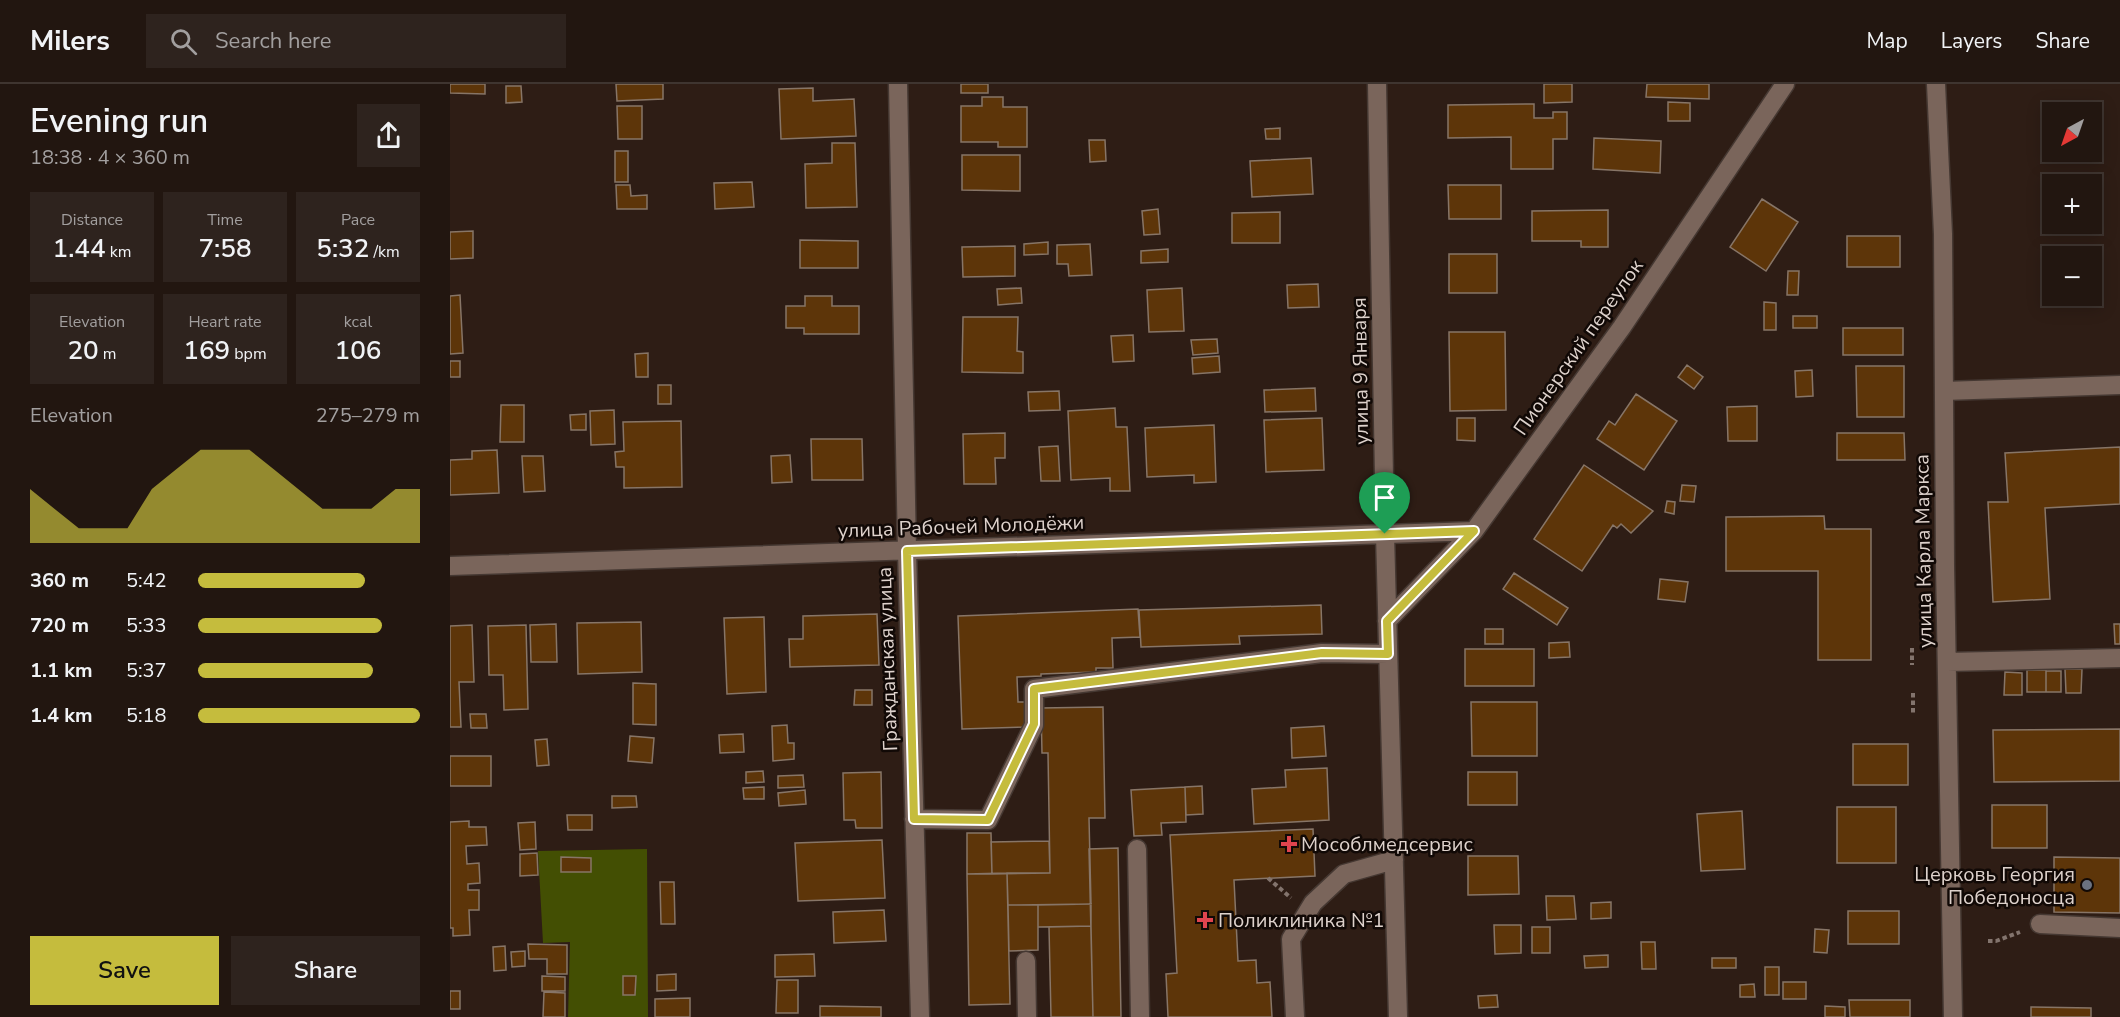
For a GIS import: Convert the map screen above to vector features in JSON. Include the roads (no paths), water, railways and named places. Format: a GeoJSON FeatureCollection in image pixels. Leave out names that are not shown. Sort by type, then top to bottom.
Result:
{"type":"FeatureCollection","features":[{"type":"Feature","properties":{"kind":"street","name":"Гражданская улица"},"geometry":{"type":"LineString","coordinates":[[898,84],[907,551],[920,1017]]}},
{"type":"Feature","properties":{"kind":"street","name":"улица 9 Января"},"geometry":{"type":"LineString","coordinates":[[1377,84],[1385,534],[1398,1017]]}},
{"type":"Feature","properties":{"kind":"street","name":"Пионерский переулок"},"geometry":{"type":"LineString","coordinates":[[1387,621],[1474,531],[1622,327],[1785,84]]}},
{"type":"Feature","properties":{"kind":"street","name":"улица Карла Маркса"},"geometry":{"type":"LineString","coordinates":[[1936,84],[1943,234],[1953,1017]]}},
{"type":"Feature","properties":{"kind":"street"},"geometry":{"type":"LineString","coordinates":[[1944,391],[2120,385]]}},
{"type":"Feature","properties":{"kind":"street","name":"улица Рабочей Молодёжи"},"geometry":{"type":"LineString","coordinates":[[450,566],[1474,531]]}},
{"type":"Feature","properties":{"kind":"street"},"geometry":{"type":"LineString","coordinates":[[914,819],[988,820],[1034,724],[1034,689],[1322,653],[1388,654]]}},
{"type":"Feature","properties":{"kind":"street"},"geometry":{"type":"LineString","coordinates":[[1947,662],[2120,658]]}},
{"type":"Feature","properties":{"kind":"street"},"geometry":{"type":"LineString","coordinates":[[1137,849],[1140,1017]]}},
{"type":"Feature","properties":{"kind":"street"},"geometry":{"type":"LineString","coordinates":[[1295,1017],[1291,939],[1313,903],[1344,874],[1394,860]]}},
{"type":"Feature","properties":{"kind":"street"},"geometry":{"type":"LineString","coordinates":[[2040,924],[2120,928]]}},
{"type":"Feature","properties":{"kind":"street"},"geometry":{"type":"LineString","coordinates":[[1026,961],[1027,1017]]}},
{"type":"Feature","properties":{"kind":"place","name":"Мособлмедсервис"},"geometry":{"type":"Point","coordinates":[1289,844]}},
{"type":"Feature","properties":{"kind":"place","name":"Церковь Георгия Победоносца"},"geometry":{"type":"Point","coordinates":[2087,885]}},
{"type":"Feature","properties":{"kind":"place","name":"Поликлиника №1"},"geometry":{"type":"Point","coordinates":[1205,920]}}]}
